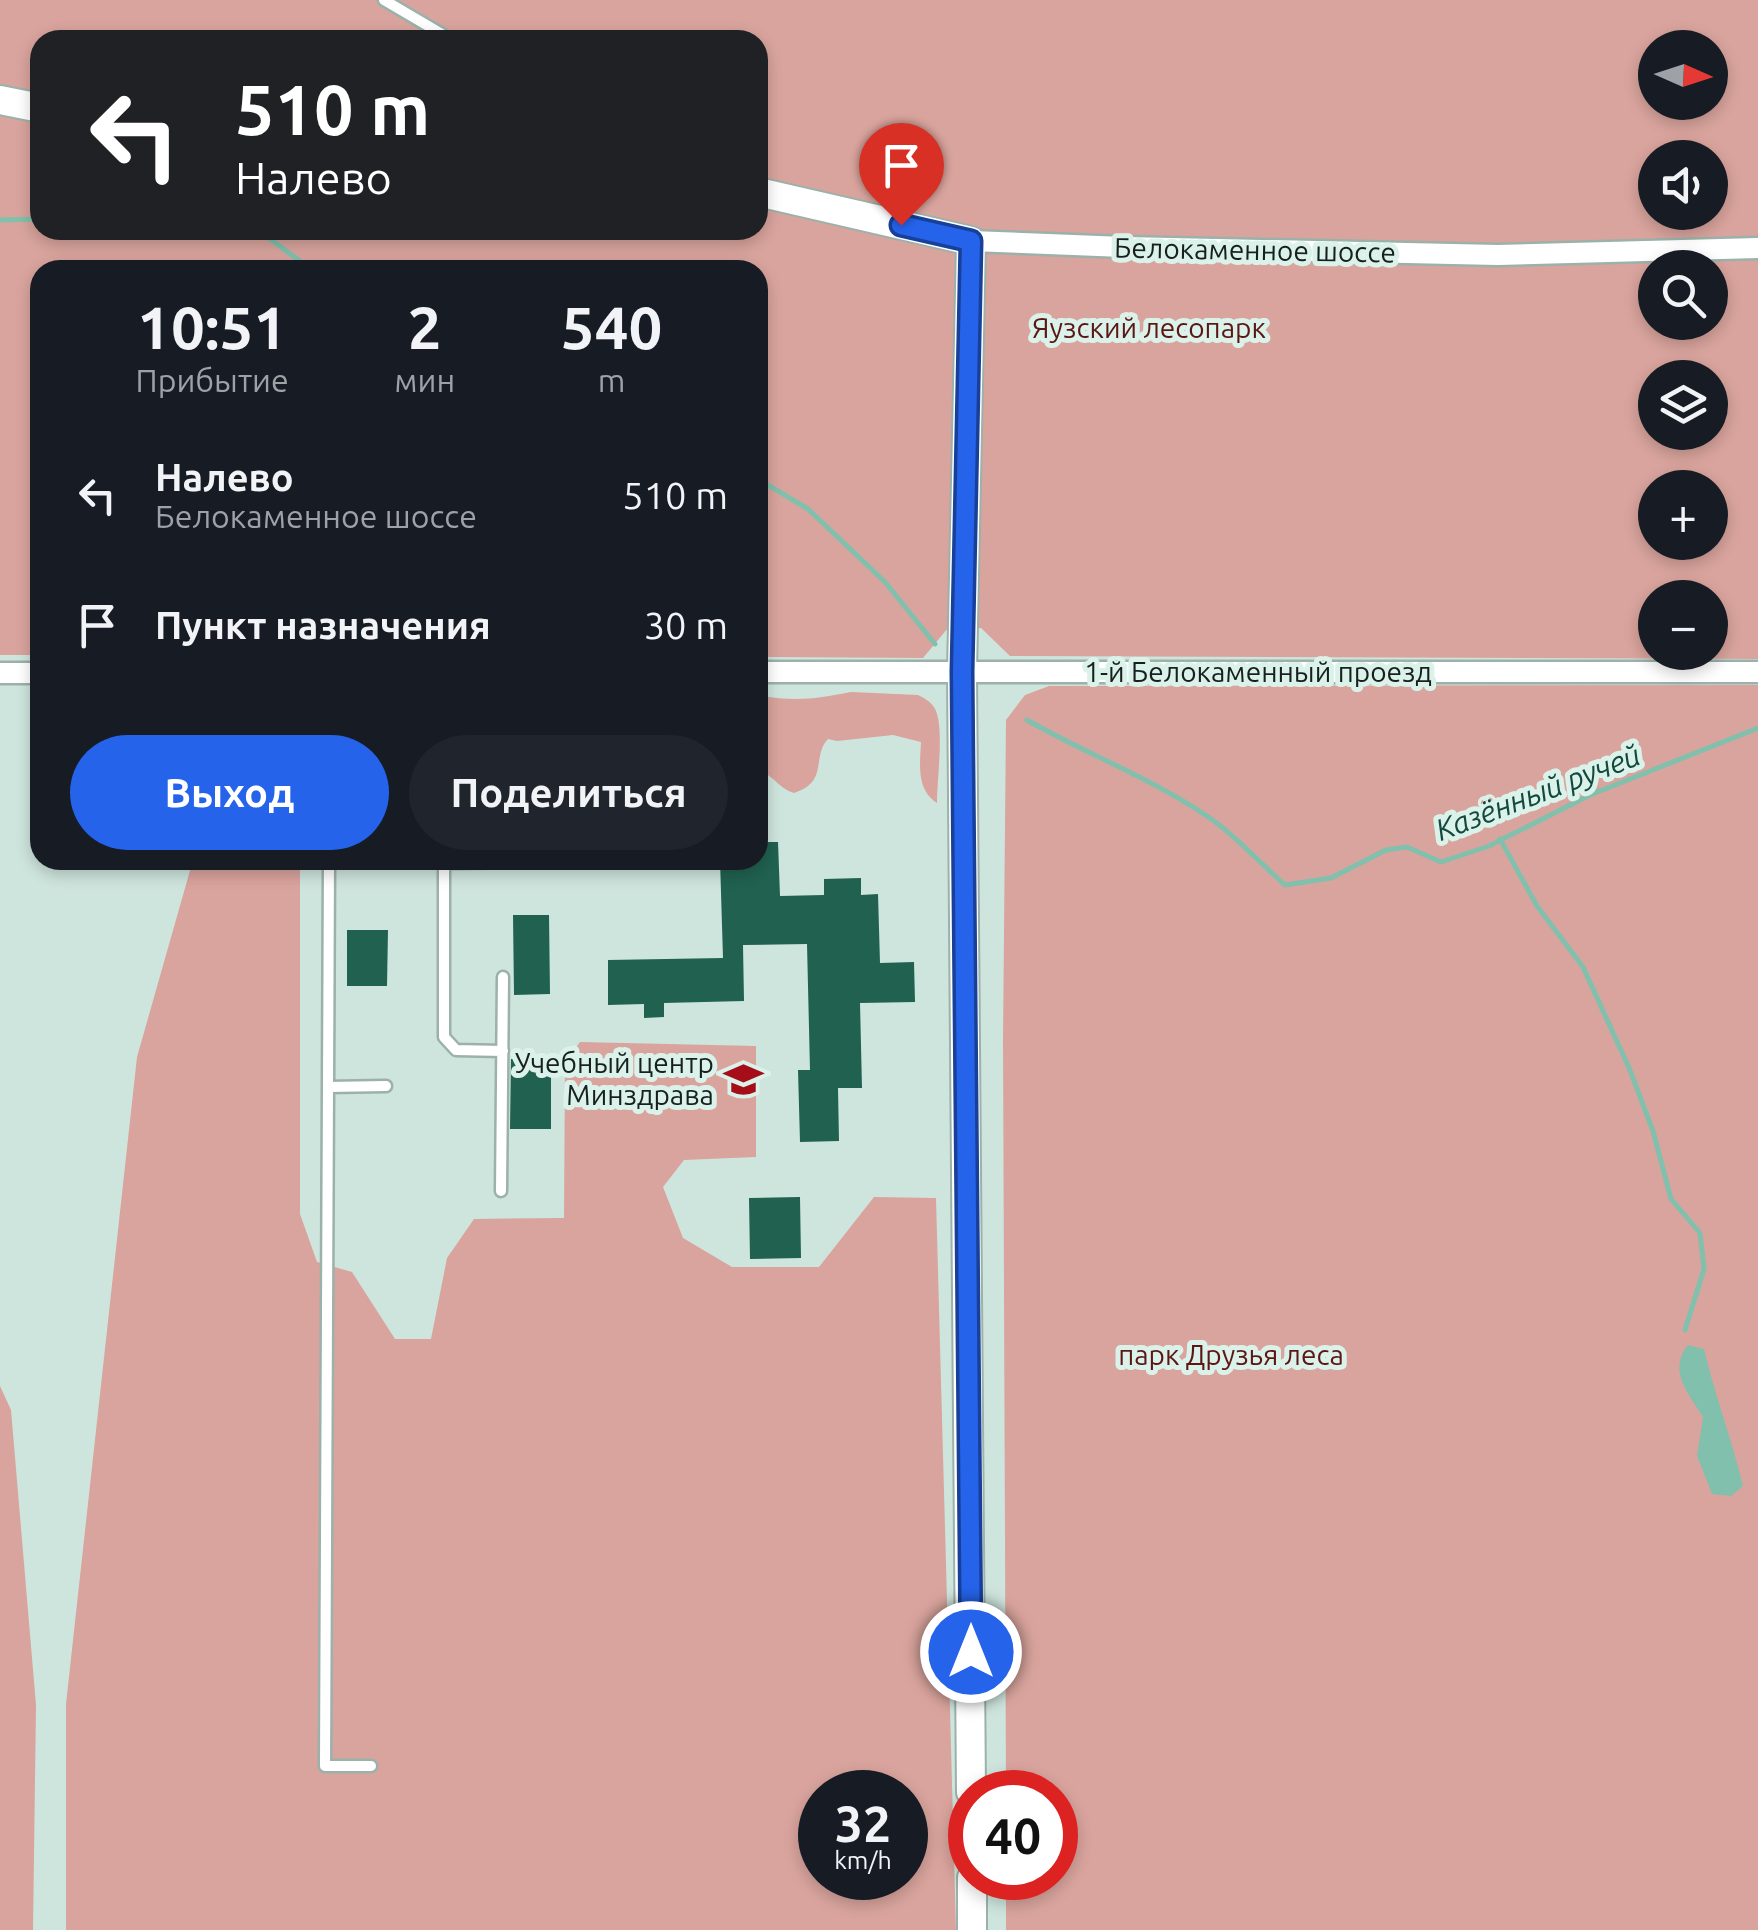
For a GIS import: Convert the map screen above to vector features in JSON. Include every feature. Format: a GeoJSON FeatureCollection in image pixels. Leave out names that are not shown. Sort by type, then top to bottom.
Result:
{"type":"FeatureCollection","features":[{"type":"Feature","properties":{"kind":"street"},"geometry":{"type":"LineString","coordinates":[[0,100],[30,106]]}},
{"type":"Feature","properties":{"kind":"street","name":"Белокаменное шоссе"},"geometry":{"type":"LineString","coordinates":[[768,194],[971,241],[1124,248],[1498,254],[1758,248]]}},
{"type":"Feature","properties":{"kind":"street"},"geometry":{"type":"LineString","coordinates":[[971,241],[962,672],[971,1770]]}},
{"type":"Feature","properties":{"kind":"street","name":"1-й Белокаменный проезд"},"geometry":{"type":"LineString","coordinates":[[768,672],[1758,672]]}},
{"type":"Feature","properties":{"kind":"street"},"geometry":{"type":"LineString","coordinates":[[0,673],[30,673]]}},
{"type":"Feature","properties":{"kind":"street"},"geometry":{"type":"LineString","coordinates":[[972,1900],[972,1930]]}},
{"type":"Feature","properties":{"kind":"lane"},"geometry":{"type":"LineString","coordinates":[[384,0],[435,30]]}},
{"type":"Feature","properties":{"kind":"lane"},"geometry":{"type":"LineString","coordinates":[[328,870],[325,1766],[371,1766]]}},
{"type":"Feature","properties":{"kind":"lane"},"geometry":{"type":"LineString","coordinates":[[444,870],[444,1037],[456,1050],[503,1051]]}},
{"type":"Feature","properties":{"kind":"lane"},"geometry":{"type":"LineString","coordinates":[[502,1190],[503,978]]}},
{"type":"Feature","properties":{"kind":"lane"},"geometry":{"type":"LineString","coordinates":[[328,1087],[386,1086]]}},
{"type":"Feature","properties":{"kind":"green space","name":"Яузский лесопарк"},"geometry":{"type":"Polygon","coordinates":[[[0,0],[1758,0],[1758,659],[1728,659],[1728,580],[1638,580],[1638,659],[1010,656],[981,628],[948,628],[923,658],[768,657],[768,260],[30,260],[30,655],[0,655],[0,0]]]}},
{"type":"Feature","properties":{"kind":"green space","name":"парк Друзья леса"},"geometry":{"type":"Polygon","coordinates":[[[1758,685],[1758,1930],[1006,1930],[1006,1900],[1078,1900],[1078,1770],[1006,1770],[1006,720],[1025,695],[1049,686],[1758,685]]]}},
{"type":"Feature","properties":{"kind":"green space"},"geometry":{"type":"Polygon","coordinates":[[[851,692],[918,695],[933,706],[940,730],[937,803],[922,783],[921,742],[893,735],[828,739],[813,780],[794,793],[768,776],[768,696],[851,692]]]}},
{"type":"Feature","properties":{"kind":"green space"},"geometry":{"type":"Polygon","coordinates":[[[190,870],[300,870],[300,1214],[317,1262],[352,1272],[395,1339],[431,1339],[447,1258],[474,1219],[564,1218],[565,1063],[580,1042],[756,1046],[756,1157],[684,1160],[663,1187],[683,1238],[732,1267],[819,1267],[874,1197],[936,1198],[952,1770],[948,1770],[948,1900],[955,1900],[956,1930],[66,1930],[66,1704],[137,1057],[190,870]]]}},
{"type":"Feature","properties":{"kind":"green space"},"geometry":{"type":"Polygon","coordinates":[[[0,1386],[11,1410],[36,1705],[33,1930],[0,1930],[0,1386]]]}},
{"type":"Feature","properties":{"kind":"shaded area"},"geometry":{"type":"Polygon","coordinates":[[[1688,1345],[1704,1349],[1734,1452],[1743,1486],[1731,1496],[1712,1494],[1697,1456],[1703,1417],[1680,1373],[1682,1355],[1688,1345]]]}},
{"type":"Feature","properties":{"kind":"building"},"geometry":{"type":"Polygon","coordinates":[[[768,842],[778,842],[780,896],[824,895],[824,879],[861,878],[861,895],[878,894],[880,963],[914,962],[915,1002],[860,1003],[862,1088],[838,1088],[839,1141],[800,1142],[798,1070],[810,1070],[807,944],[743,945],[744,1001],[664,1003],[664,1017],[644,1018],[644,1004],[608,1005],[608,960],[723,958],[720,870],[768,870],[768,842]]]}},
{"type":"Feature","properties":{"kind":"building"},"geometry":{"type":"Polygon","coordinates":[[[513,915],[549,915],[550,994],[514,995],[513,915]]]}},
{"type":"Feature","properties":{"kind":"building"},"geometry":{"type":"Polygon","coordinates":[[[347,930],[388,930],[387,986],[347,986],[347,930]]]}},
{"type":"Feature","properties":{"kind":"building"},"geometry":{"type":"Polygon","coordinates":[[[511,1059],[551,1059],[551,1129],[510,1129],[511,1059]]]}},
{"type":"Feature","properties":{"kind":"building"},"geometry":{"type":"Polygon","coordinates":[[[800,1197],[801,1258],[750,1259],[749,1198],[800,1197]]]}},
{"type":"Feature","properties":{"kind":"waterway","name":"Казённый ручей"},"geometry":{"type":"LineString","coordinates":[[0,220],[30,219]]}},
{"type":"Feature","properties":{"kind":"waterway","name":"Казённый ручей"},"geometry":{"type":"LineString","coordinates":[[272,240],[298,260]]}},
{"type":"Feature","properties":{"kind":"waterway","name":"Казённый ручей"},"geometry":{"type":"LineString","coordinates":[[768,485],[808,509],[885,582],[935,644]]}},
{"type":"Feature","properties":{"kind":"waterway","name":"Казённый ручей"},"geometry":{"type":"LineString","coordinates":[[1027,720],[1204,814],[1285,885],[1331,878],[1386,850],[1407,847],[1441,862],[1489,846],[1590,795],[1758,728]]}},
{"type":"Feature","properties":{"kind":"waterway"},"geometry":{"type":"LineString","coordinates":[[1500,839],[1537,906],[1583,967],[1630,1070],[1653,1131],[1671,1199],[1700,1233],[1704,1269],[1685,1330]]}},
{"type":"Feature","properties":{"kind":"place","name":"Учебный центр Минздрава"},"geometry":{"type":"Point","coordinates":[744,1079]}},
{"type":"Feature","properties":{"kind":"route"},"geometry":{"type":"LineString","coordinates":[[901,225],[971,241],[962,672],[971,1652]]}}]}
